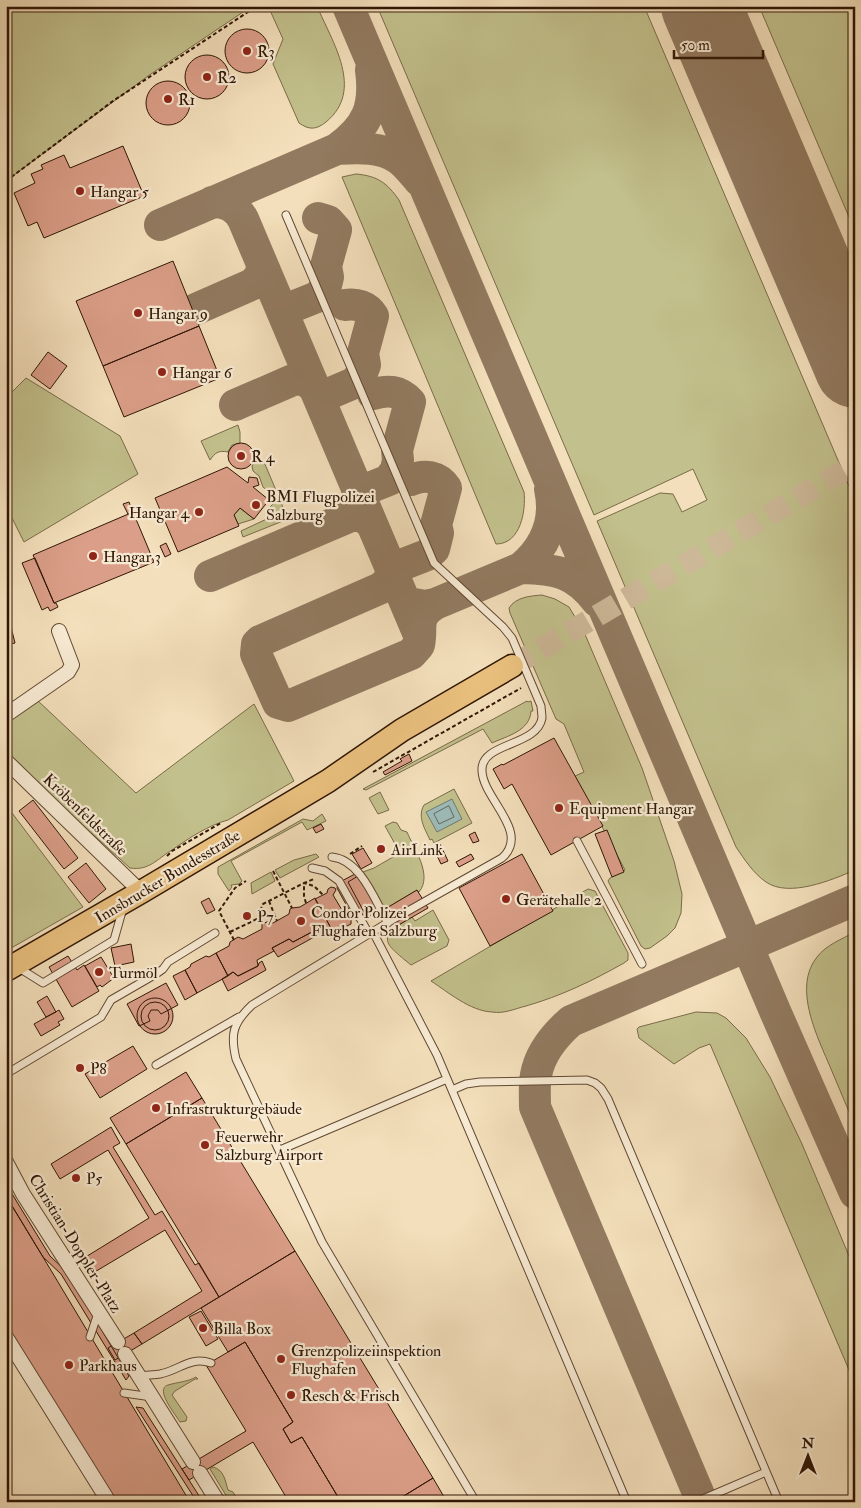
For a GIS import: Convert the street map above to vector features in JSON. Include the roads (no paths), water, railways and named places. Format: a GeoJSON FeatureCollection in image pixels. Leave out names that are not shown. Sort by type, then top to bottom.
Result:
{"type":"FeatureCollection","features":[{"type":"Feature","properties":{"kind":"main road","name":"Innsbrucker Bundesstraße"},"geometry":{"type":"LineString","coordinates":[[10,968],[134,897],[328,781],[402,730],[515,672],[410,741],[328,781]]}},
{"type":"Feature","properties":{"kind":"street"},"geometry":{"type":"LineString","coordinates":[[6,715],[68,672],[72,665],[59,631]]}},
{"type":"Feature","properties":{"kind":"street","name":"Kröbenfeldstraße"},"geometry":{"type":"LineString","coordinates":[[6,761],[134,897]]}},
{"type":"Feature","properties":{"kind":"street","name":"Christian-Doppler-Platz"},"geometry":{"type":"LineString","coordinates":[[6,1162],[23,1194],[218,1502]]}},
{"type":"Feature","properties":{"kind":"street"},"geometry":{"type":"LineString","coordinates":[[6,1337],[109,1502]]}},
{"type":"Feature","properties":{"kind":"lane"},"geometry":{"type":"LineString","coordinates":[[156,1065],[240,1017],[252,1005],[371,933],[502,858],[511,847],[512,838],[509,828],[483,778],[482,766],[488,756],[528,736],[537,729],[542,718],[541,706],[512,638],[503,627],[434,563],[286,215]]}},
{"type":"Feature","properties":{"kind":"lane"},"geometry":{"type":"LineString","coordinates":[[577,841],[642,964]]}},
{"type":"Feature","properties":{"kind":"lane"},"geometry":{"type":"LineString","coordinates":[[332,857],[342,858],[361,876],[388,923]]}},
{"type":"Feature","properties":{"kind":"lane"},"geometry":{"type":"LineString","coordinates":[[312,868],[324,871],[339,881],[371,933],[437,1055],[627,1502]]}},
{"type":"Feature","properties":{"kind":"lane"},"geometry":{"type":"LineString","coordinates":[[6,1074],[101,1017],[110,1000],[156,974],[168,962],[215,933]]}},
{"type":"Feature","properties":{"kind":"lane"},"geometry":{"type":"LineString","coordinates":[[240,1017],[234,1030],[233,1044],[236,1059],[322,1242],[476,1502]]}},
{"type":"Feature","properties":{"kind":"lane"},"geometry":{"type":"LineString","coordinates":[[280,1150],[447,1079]]}},
{"type":"Feature","properties":{"kind":"lane"},"geometry":{"type":"LineString","coordinates":[[452,1090],[466,1084],[480,1082],[578,1080],[595,1083],[601,1088],[608,1099],[779,1502]]}},
{"type":"Feature","properties":{"kind":"lane"},"geometry":{"type":"LineString","coordinates":[[90,1337],[99,1312]]}},
{"type":"Feature","properties":{"kind":"lane"},"geometry":{"type":"LineString","coordinates":[[140,1376],[160,1374],[190,1361],[211,1363]]}},
{"type":"Feature","properties":{"kind":"lane"},"geometry":{"type":"LineString","coordinates":[[124,1393],[153,1398]]}},
{"type":"Feature","properties":{"kind":"lane"},"geometry":{"type":"LineString","coordinates":[[696,1502],[766,1472]]}},
{"type":"Feature","properties":{"kind":"lane"},"geometry":{"type":"LineString","coordinates":[[206,1502],[208,1486]]}},
{"type":"Feature","properties":{"kind":"water"},"geometry":{"type":"Polygon","coordinates":[[[452,799],[462,819],[437,832],[426,812],[452,799]]]}},
{"type":"Feature","properties":{"kind":"tunnel"},"geometry":{"type":"LineString","coordinates":[[512,666],[855,464]]}},
{"type":"Feature","properties":{"kind":"place","name":"R3"},"geometry":{"type":"Point","coordinates":[247,51]}},
{"type":"Feature","properties":{"kind":"place","name":"R2"},"geometry":{"type":"Point","coordinates":[207,77]}},
{"type":"Feature","properties":{"kind":"place","name":"R1"},"geometry":{"type":"Point","coordinates":[168,99]}},
{"type":"Feature","properties":{"kind":"place","name":"Hangar 5"},"geometry":{"type":"Point","coordinates":[80,191]}},
{"type":"Feature","properties":{"kind":"place","name":"Hangar 9"},"geometry":{"type":"Point","coordinates":[138,313]}},
{"type":"Feature","properties":{"kind":"place","name":"Hangar 6"},"geometry":{"type":"Point","coordinates":[162,372]}},
{"type":"Feature","properties":{"kind":"place","name":"R 4"},"geometry":{"type":"Point","coordinates":[241,456]}},
{"type":"Feature","properties":{"kind":"place","name":"BMI Flugpolizei Salzburg"},"geometry":{"type":"Point","coordinates":[256,505]}},
{"type":"Feature","properties":{"kind":"place","name":"Hangar 4"},"geometry":{"type":"Point","coordinates":[199,512]}},
{"type":"Feature","properties":{"kind":"place","name":"Hangar 3"},"geometry":{"type":"Point","coordinates":[93,556]}},
{"type":"Feature","properties":{"kind":"place","name":"Equipment Hangar"},"geometry":{"type":"Point","coordinates":[559,808]}},
{"type":"Feature","properties":{"kind":"place","name":"AirLink"},"geometry":{"type":"Point","coordinates":[381,849]}},
{"type":"Feature","properties":{"kind":"place","name":"Gerätehalle 2"},"geometry":{"type":"Point","coordinates":[506,899]}},
{"type":"Feature","properties":{"kind":"place","name":"P7"},"geometry":{"type":"Point","coordinates":[247,916]}},
{"type":"Feature","properties":{"kind":"place","name":"Condor Polizei Flughafen Salzburg"},"geometry":{"type":"Point","coordinates":[301,921]}},
{"type":"Feature","properties":{"kind":"place","name":"Turmöl"},"geometry":{"type":"Point","coordinates":[99,972]}},
{"type":"Feature","properties":{"kind":"place","name":"P8"},"geometry":{"type":"Point","coordinates":[80,1068]}},
{"type":"Feature","properties":{"kind":"place","name":"Infrastrukturgebäude"},"geometry":{"type":"Point","coordinates":[156,1108]}},
{"type":"Feature","properties":{"kind":"place","name":"Feuerwehr Salzburg Airport"},"geometry":{"type":"Point","coordinates":[205,1145]}},
{"type":"Feature","properties":{"kind":"place","name":"P5"},"geometry":{"type":"Point","coordinates":[76,1178]}},
{"type":"Feature","properties":{"kind":"place","name":"Billa Box"},"geometry":{"type":"Point","coordinates":[203,1328]}},
{"type":"Feature","properties":{"kind":"place","name":"Grenzpolizeiinspektion Flughafen"},"geometry":{"type":"Point","coordinates":[281,1359]}},
{"type":"Feature","properties":{"kind":"place","name":"Parkhaus"},"geometry":{"type":"Point","coordinates":[69,1365]}},
{"type":"Feature","properties":{"kind":"place","name":"Resch & Frisch"},"geometry":{"type":"Point","coordinates":[291,1395]}}]}
